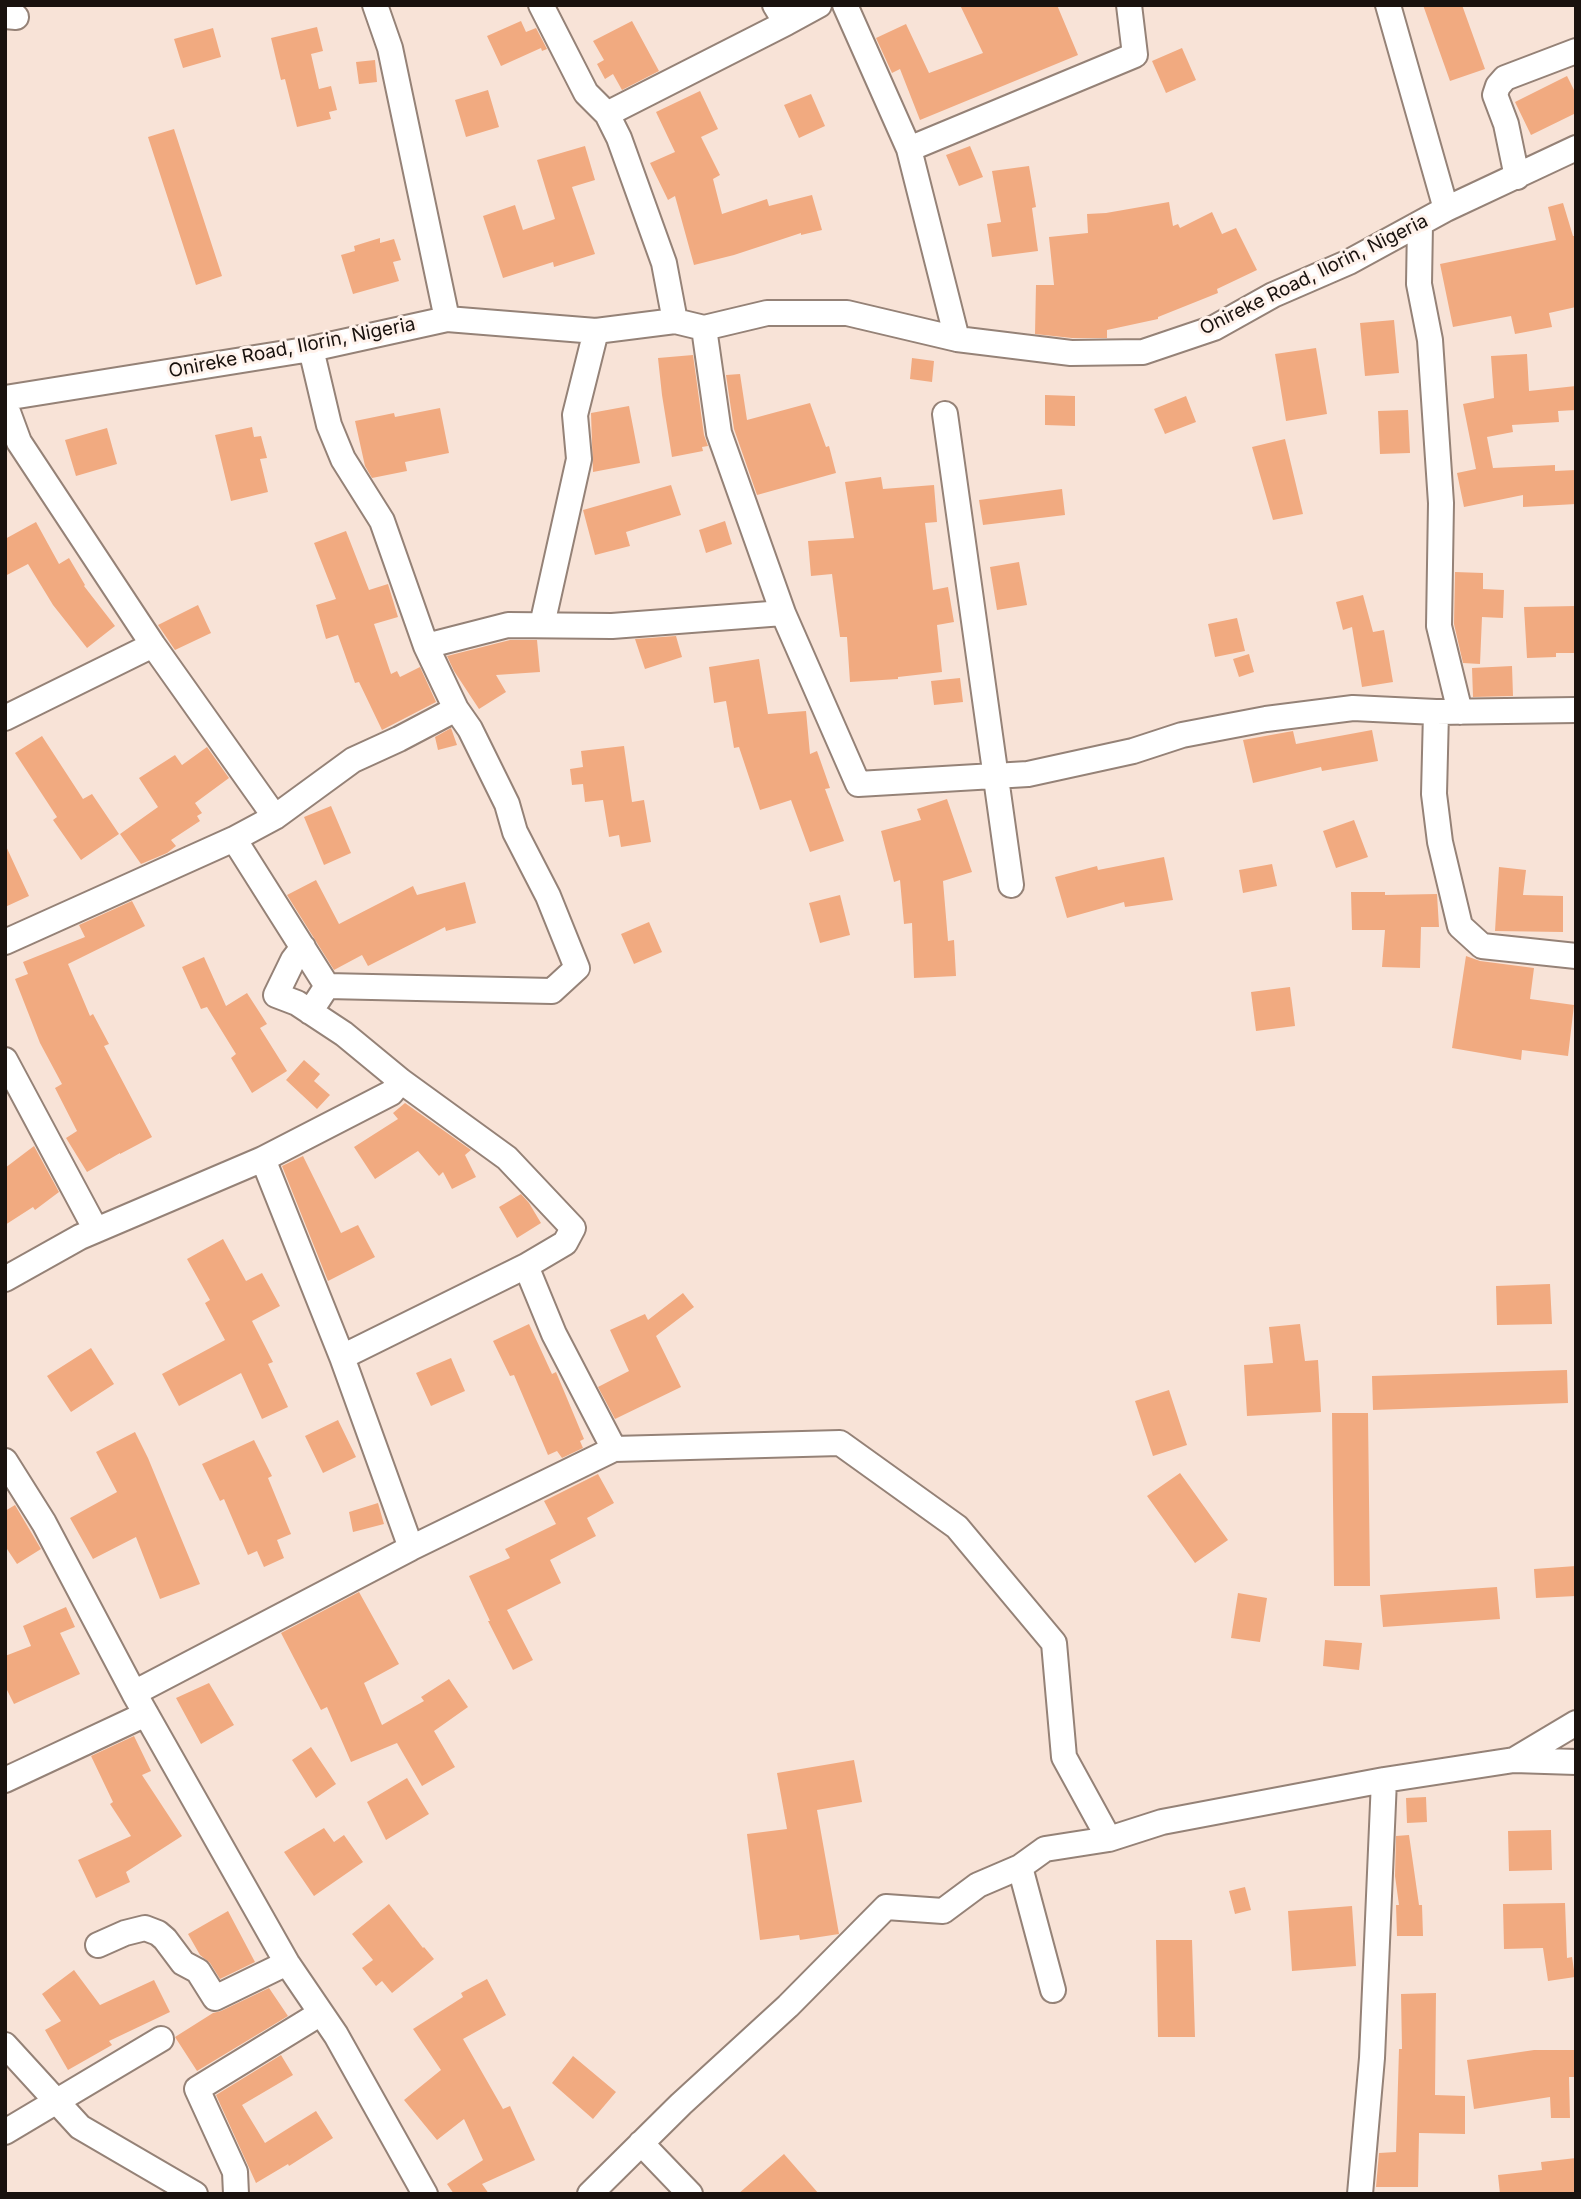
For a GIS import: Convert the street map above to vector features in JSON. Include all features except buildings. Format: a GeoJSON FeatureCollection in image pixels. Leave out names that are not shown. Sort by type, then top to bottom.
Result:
{"type":"FeatureCollection","features":[{"type":"Feature","properties":{"kind":"street"},"geometry":{"type":"LineString","coordinates":[[375,5],[390,48],[447,319]]}},
{"type":"Feature","properties":{"kind":"street"},"geometry":{"type":"LineString","coordinates":[[541,5],[586,93],[607,114],[619,138],[664,263],[675,321]]}},
{"type":"Feature","properties":{"kind":"street"},"geometry":{"type":"LineString","coordinates":[[607,114],[780,14],[819,5]]}},
{"type":"Feature","properties":{"kind":"street"},"geometry":{"type":"LineString","coordinates":[[845,5],[909,149],[957,339]]}},
{"type":"Feature","properties":{"kind":"street"},"geometry":{"type":"LineString","coordinates":[[909,149],[1135,55],[1129,5]]}},
{"type":"Feature","properties":{"kind":"street"},"geometry":{"type":"LineString","coordinates":[[1388,5],[1446,209]]}},
{"type":"Feature","properties":{"kind":"street"},"geometry":{"type":"LineString","coordinates":[[1517,177],[1506,124],[1495,95],[1498,86],[1505,78],[1576,51]]}},
{"type":"Feature","properties":{"kind":"street","name":"Onireke Road, Ilorin, Nigeria"},"geometry":{"type":"LineString","coordinates":[[5,398],[311,349],[447,319],[596,331],[675,321],[704,328],[767,313],[847,313],[957,339],[1071,353],[1143,352],[1214,328],[1273,295],[1349,262],[1446,209],[1576,148]]}},
{"type":"Feature","properties":{"kind":"street"},"geometry":{"type":"LineString","coordinates":[[1420,224],[1419,284],[1430,340],[1441,503],[1439,626],[1448,712],[1434,794],[1440,842],[1460,926],[1482,946],[1576,956]]}},
{"type":"Feature","properties":{"kind":"street"},"geometry":{"type":"LineString","coordinates":[[704,328],[719,433],[783,613],[858,784],[1028,774],[1133,751],[1182,736],[1266,719],[1353,708],[1448,712],[1576,710]]}},
{"type":"Feature","properties":{"kind":"street"},"geometry":{"type":"LineString","coordinates":[[542,625],[579,459],[575,415],[596,331]]}},
{"type":"Feature","properties":{"kind":"street"},"geometry":{"type":"LineString","coordinates":[[311,349],[329,425],[343,459],[382,521],[426,646],[507,804],[516,832],[548,896],[577,968],[552,991],[327,986]]}},
{"type":"Feature","properties":{"kind":"street"},"geometry":{"type":"LineString","coordinates":[[5,404],[19,442],[153,645],[275,817]]}},
{"type":"Feature","properties":{"kind":"street"},"geometry":{"type":"LineString","coordinates":[[945,414],[1012,885]]}},
{"type":"Feature","properties":{"kind":"street"},"geometry":{"type":"LineString","coordinates":[[426,646],[508,625],[612,626],[783,613]]}},
{"type":"Feature","properties":{"kind":"street"},"geometry":{"type":"LineString","coordinates":[[5,718],[153,645]]}},
{"type":"Feature","properties":{"kind":"street"},"geometry":{"type":"LineString","coordinates":[[5,943],[234,839],[275,817],[353,760],[456,709]]}},
{"type":"Feature","properties":{"kind":"street"},"geometry":{"type":"LineString","coordinates":[[234,839],[327,986]]}},
{"type":"Feature","properties":{"kind":"street"},"geometry":{"type":"LineString","coordinates":[[303,947],[288,969],[276,995],[297,1003],[344,1034],[401,1081],[507,1158],[573,1228],[565,1242],[526,1266],[342,1357]]}},
{"type":"Feature","properties":{"kind":"street"},"geometry":{"type":"LineString","coordinates":[[310,1012],[327,986]]}},
{"type":"Feature","properties":{"kind":"street"},"geometry":{"type":"LineString","coordinates":[[5,1060],[96,1230]]}},
{"type":"Feature","properties":{"kind":"street"},"geometry":{"type":"LineString","coordinates":[[5,1279],[80,1237],[263,1159],[391,1093],[401,1081]]}},
{"type":"Feature","properties":{"kind":"street"},"geometry":{"type":"LineString","coordinates":[[263,1159],[342,1357],[411,1548]]}},
{"type":"Feature","properties":{"kind":"street"},"geometry":{"type":"LineString","coordinates":[[526,1266],[554,1335],[614,1449]]}},
{"type":"Feature","properties":{"kind":"street"},"geometry":{"type":"LineString","coordinates":[[5,1780],[411,1548],[614,1449],[840,1443],[957,1527],[1054,1643],[1064,1757],[1109,1839]]}},
{"type":"Feature","properties":{"kind":"street"},"geometry":{"type":"LineString","coordinates":[[5,1461],[44,1523],[140,1704],[287,1963],[336,2035],[425,2194]]}},
{"type":"Feature","properties":{"kind":"street"},"geometry":{"type":"LineString","coordinates":[[1514,1760],[1576,1723]]}},
{"type":"Feature","properties":{"kind":"street"},"geometry":{"type":"LineString","coordinates":[[590,2194],[788,2006],[886,1907],[943,1911],[978,1885],[1020,1867],[1045,1849],[1109,1839],[1162,1822],[1384,1780],[1514,1760],[1576,1762]]}},
{"type":"Feature","properties":{"kind":"street"},"geometry":{"type":"LineString","coordinates":[[1360,2194],[1372,2058],[1384,1780]]}},
{"type":"Feature","properties":{"kind":"street"},"geometry":{"type":"LineString","coordinates":[[1020,1867],[1054,1990]]}},
{"type":"Feature","properties":{"kind":"street"},"geometry":{"type":"LineString","coordinates":[[98,1945],[125,1933],[145,1928],[158,1933],[183,1963],[198,1971],[215,1998],[287,1963]]}},
{"type":"Feature","properties":{"kind":"street"},"geometry":{"type":"LineString","coordinates":[[236,2194],[234,2172],[197,2089],[321,2013]]}},
{"type":"Feature","properties":{"kind":"street"},"geometry":{"type":"LineString","coordinates":[[5,2132],[161,2039]]}},
{"type":"Feature","properties":{"kind":"street"},"geometry":{"type":"LineString","coordinates":[[5,2045],[80,2127],[195,2194]]}},
{"type":"Feature","properties":{"kind":"street"},"geometry":{"type":"LineString","coordinates":[[641,2143],[690,2194]]}}]}
